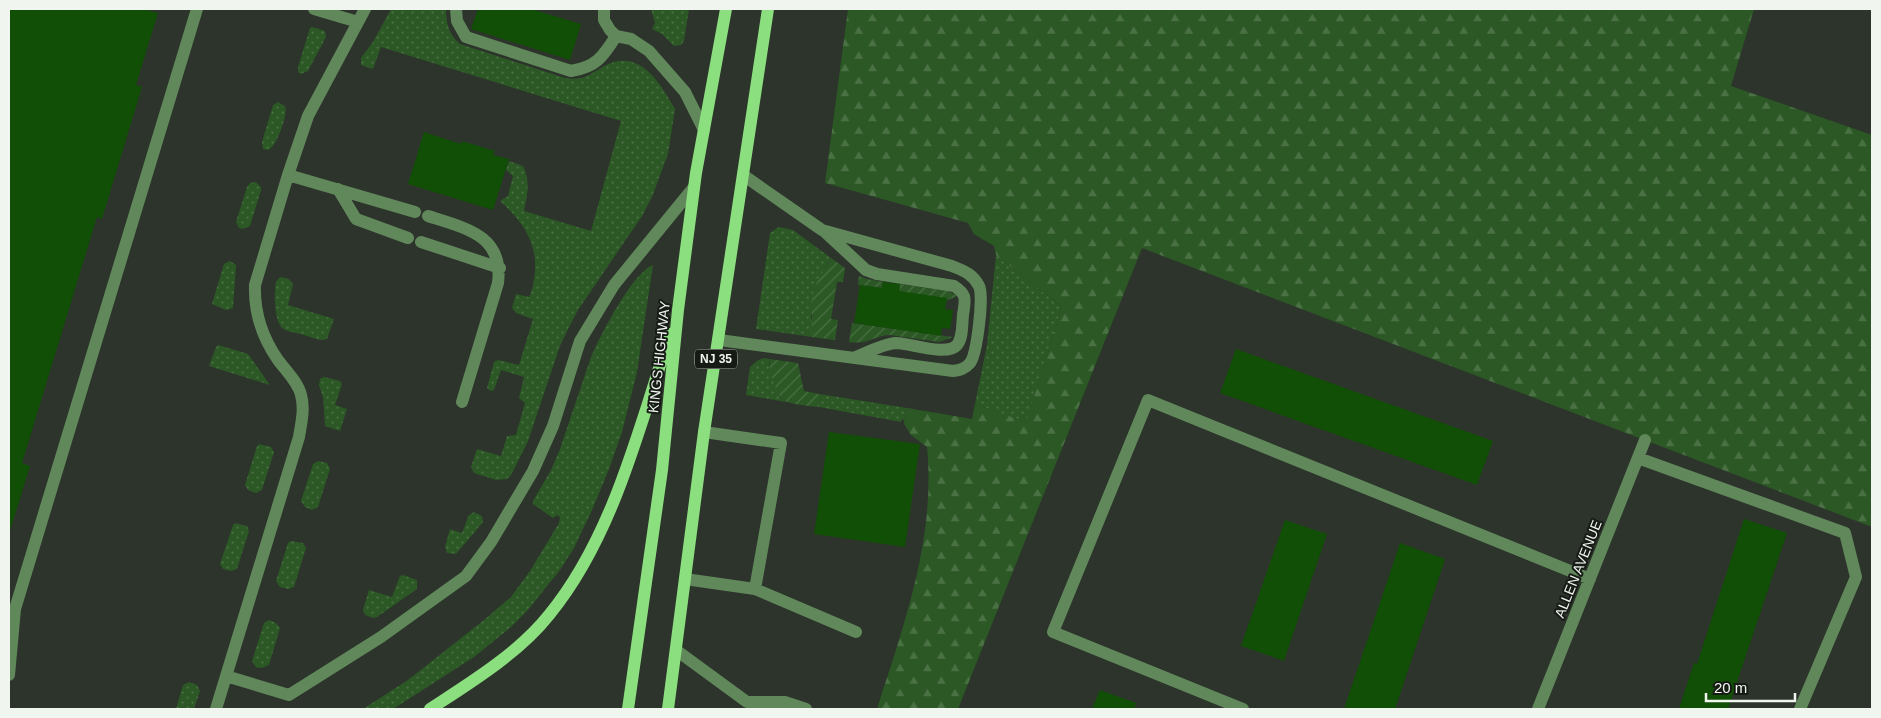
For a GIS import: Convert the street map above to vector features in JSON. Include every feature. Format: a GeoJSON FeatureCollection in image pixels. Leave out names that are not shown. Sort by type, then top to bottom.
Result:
{"type":"FeatureCollection","features":[{"type":"Feature","properties":{"kind":"main road","name":"KINGS HIGHWAY"},"geometry":{"type":"LineString","coordinates":[[628,709],[662,470],[678,310],[694,187],[726,9]]}},
{"type":"Feature","properties":{"kind":"main road","name":"NJ 35"},"geometry":{"type":"LineString","coordinates":[[668,709],[704,432],[768,9]]}},
{"type":"Feature","properties":{"kind":"main road"},"geometry":{"type":"LineString","coordinates":[[430,709],[476,679],[516,648],[549,616],[582,568],[608,515],[633,447],[678,310]]}},
{"type":"Feature","properties":{"kind":"street"},"geometry":{"type":"LineString","coordinates":[[9,675],[15,609],[197,9]]}},
{"type":"Feature","properties":{"kind":"street"},"geometry":{"type":"LineString","coordinates":[[314,9],[358,22]]}},
{"type":"Feature","properties":{"kind":"street"},"geometry":{"type":"LineString","coordinates":[[216,709],[299,438],[302,415],[301,395],[266,340],[258,320],[254,301],[255,285],[301,135],[317,98],[365,9]]}},
{"type":"Feature","properties":{"kind":"street"},"geometry":{"type":"LineString","coordinates":[[456,9],[457,21],[466,37],[571,72],[586,68],[605,54],[616,36]]}},
{"type":"Feature","properties":{"kind":"street"},"geometry":{"type":"LineString","coordinates":[[604,9],[604,20],[610,30],[616,36],[631,39],[649,51],[685,92],[704,130]]}},
{"type":"Feature","properties":{"kind":"street"},"geometry":{"type":"LineString","coordinates":[[288,175],[415,212]]}},
{"type":"Feature","properties":{"kind":"street"},"geometry":{"type":"LineString","coordinates":[[743,175],[822,230],[866,270],[877,274],[954,286],[962,292],[965,298],[960,338],[956,346],[941,350],[896,344],[853,358]]}},
{"type":"Feature","properties":{"kind":"street"},"geometry":{"type":"LineString","coordinates":[[226,676],[289,695],[381,637],[466,576],[491,542],[533,471],[553,426],[580,342],[614,285],[694,187]]}},
{"type":"Feature","properties":{"kind":"street"},"geometry":{"type":"LineString","coordinates":[[338,189],[356,219],[408,238]]}},
{"type":"Feature","properties":{"kind":"street"},"geometry":{"type":"LineString","coordinates":[[428,216],[470,229],[493,248],[500,268],[498,283],[462,402]]}},
{"type":"Feature","properties":{"kind":"street"},"geometry":{"type":"LineString","coordinates":[[719,340],[953,371],[963,369],[971,362],[975,351],[981,306],[981,288],[971,274],[822,230]]}},
{"type":"Feature","properties":{"kind":"street"},"geometry":{"type":"LineString","coordinates":[[421,242],[500,268]]}},
{"type":"Feature","properties":{"kind":"street"},"geometry":{"type":"LineString","coordinates":[[1243,709],[1053,632],[1148,400],[1590,579]]}},
{"type":"Feature","properties":{"kind":"street"},"geometry":{"type":"LineString","coordinates":[[704,432],[781,443],[755,589]]}},
{"type":"Feature","properties":{"kind":"street","name":"ALLEN AVENUE"},"geometry":{"type":"LineString","coordinates":[[1538,709],[1645,440]]}},
{"type":"Feature","properties":{"kind":"street"},"geometry":{"type":"LineString","coordinates":[[1638,458],[1845,533],[1856,577],[1800,709]]}},
{"type":"Feature","properties":{"kind":"street"},"geometry":{"type":"LineString","coordinates":[[685,579],[755,589],[856,632]]}},
{"type":"Feature","properties":{"kind":"street"},"geometry":{"type":"LineString","coordinates":[[676,650],[747,702],[785,702],[806,709]]}},
{"type":"Feature","properties":{"kind":"green space"},"geometry":{"type":"Polygon","coordinates":[[[391,9],[446,9],[449,28],[453,37],[460,44],[565,78],[577,79],[617,61],[628,61],[638,64],[655,79],[675,109],[668,154],[652,197],[642,216],[578,310],[569,327],[560,346],[528,441],[511,475],[507,479],[496,480],[474,473],[471,467],[477,449],[501,456],[507,436],[516,435],[525,403],[519,398],[524,377],[501,370],[494,390],[491,391],[487,388],[494,362],[498,360],[519,365],[533,319],[516,313],[512,308],[516,294],[529,297],[534,281],[535,260],[526,232],[515,216],[500,201],[508,196],[513,176],[506,170],[509,161],[523,166],[528,183],[524,211],[591,231],[621,121],[381,47],[373,69],[361,65],[361,58],[373,42],[391,9]]]}},
{"type":"Feature","properties":{"kind":"green space"},"geometry":{"type":"Polygon","coordinates":[[[651,9],[689,9],[684,41],[681,45],[674,46],[662,34],[652,29],[655,23],[651,9]]]}},
{"type":"Feature","properties":{"kind":"green space"},"geometry":{"type":"Polygon","coordinates":[[[848,9],[1754,9],[1731,86],[1872,135],[1872,527],[1142,248],[958,709],[877,709],[916,580],[927,514],[929,481],[927,447],[911,435],[904,424],[907,408],[972,419],[975,404],[1026,422],[1062,307],[996,255],[994,246],[974,234],[968,223],[825,183],[848,9]]]}},
{"type":"Feature","properties":{"kind":"green space"},"geometry":{"type":"Polygon","coordinates":[[[310,28],[325,31],[326,37],[308,71],[301,74],[298,72],[298,67],[310,28]]]}},
{"type":"Feature","properties":{"kind":"green space"},"geometry":{"type":"Polygon","coordinates":[[[278,102],[285,106],[285,116],[275,143],[268,150],[263,149],[262,142],[273,105],[278,102]]]}},
{"type":"Feature","properties":{"kind":"green space"},"geometry":{"type":"Polygon","coordinates":[[[256,182],[261,187],[261,190],[250,226],[243,229],[239,228],[236,222],[247,187],[250,183],[256,182]]]}},
{"type":"Feature","properties":{"kind":"green space"},"geometry":{"type":"Polygon","coordinates":[[[779,227],[793,230],[831,258],[825,268],[811,317],[813,323],[812,337],[756,329],[770,233],[779,227]]]}},
{"type":"Feature","properties":{"kind":"green space"},"geometry":{"type":"Polygon","coordinates":[[[996,255],[1062,307],[1026,423],[975,404],[987,345],[996,255]]]}},
{"type":"Feature","properties":{"kind":"green space"},"geometry":{"type":"Polygon","coordinates":[[[831,258],[845,268],[843,282],[837,282],[831,319],[838,320],[835,340],[812,337],[812,296],[817,282],[831,258]]]}},
{"type":"Feature","properties":{"kind":"green space"},"geometry":{"type":"Polygon","coordinates":[[[230,261],[236,265],[233,308],[226,310],[212,304],[224,264],[230,261]]]}},
{"type":"Feature","properties":{"kind":"green space"},"geometry":{"type":"Polygon","coordinates":[[[653,265],[637,372],[622,432],[592,510],[574,548],[560,570],[527,611],[510,628],[474,657],[393,709],[363,709],[408,680],[484,620],[511,597],[530,571],[559,523],[560,517],[557,515],[553,518],[533,504],[533,501],[551,470],[560,449],[590,360],[601,337],[626,293],[644,271],[653,265]]]}},
{"type":"Feature","properties":{"kind":"green space"},"geometry":{"type":"Polygon","coordinates":[[[859,276],[883,282],[882,288],[858,285],[859,276]]]}},
{"type":"Feature","properties":{"kind":"green space"},"geometry":{"type":"Polygon","coordinates":[[[280,277],[289,279],[293,284],[288,305],[334,319],[327,339],[319,340],[282,328],[277,319],[275,299],[276,282],[280,277]]]}},
{"type":"Feature","properties":{"kind":"green space"},"geometry":{"type":"Polygon","coordinates":[[[900,284],[947,291],[957,296],[946,301],[899,291],[900,284]]]}},
{"type":"Feature","properties":{"kind":"green space"},"geometry":{"type":"Polygon","coordinates":[[[852,323],[953,337],[939,342],[890,335],[856,343],[849,342],[852,323]]]}},
{"type":"Feature","properties":{"kind":"green space"},"geometry":{"type":"Polygon","coordinates":[[[218,345],[248,354],[270,385],[209,366],[218,345]]]}},
{"type":"Feature","properties":{"kind":"green space"},"geometry":{"type":"Polygon","coordinates":[[[769,359],[769,365],[781,398],[786,402],[746,395],[750,367],[758,360],[769,359]]]}},
{"type":"Feature","properties":{"kind":"green space"},"geometry":{"type":"Polygon","coordinates":[[[769,359],[798,363],[804,391],[819,394],[821,401],[819,407],[795,404],[783,399],[776,390],[769,359]]]}},
{"type":"Feature","properties":{"kind":"green space"},"geometry":{"type":"Polygon","coordinates":[[[324,377],[340,381],[342,384],[335,405],[347,409],[340,431],[325,426],[323,397],[319,385],[320,379],[324,377]]]}},
{"type":"Feature","properties":{"kind":"green space"},"geometry":{"type":"Polygon","coordinates":[[[819,394],[907,408],[905,421],[902,419],[901,422],[819,407],[821,401],[819,394]]]}},
{"type":"Feature","properties":{"kind":"green space"},"geometry":{"type":"Polygon","coordinates":[[[259,444],[271,447],[274,452],[262,490],[256,493],[248,490],[245,485],[259,444]]]}},
{"type":"Feature","properties":{"kind":"green space"},"geometry":{"type":"Polygon","coordinates":[[[318,461],[327,463],[330,469],[318,507],[312,510],[305,507],[301,501],[313,464],[318,461]]]}},
{"type":"Feature","properties":{"kind":"green space"},"geometry":{"type":"Polygon","coordinates":[[[474,512],[482,516],[483,522],[456,554],[447,553],[445,547],[450,529],[462,533],[469,515],[474,512]]]}},
{"type":"Feature","properties":{"kind":"green space"},"geometry":{"type":"Polygon","coordinates":[[[235,523],[247,526],[249,531],[237,569],[231,571],[223,569],[220,564],[235,523]]]}},
{"type":"Feature","properties":{"kind":"green space"},"geometry":{"type":"Polygon","coordinates":[[[291,541],[303,543],[306,548],[294,587],[288,589],[280,587],[276,581],[288,543],[291,541]]]}},
{"type":"Feature","properties":{"kind":"green space"},"geometry":{"type":"Polygon","coordinates":[[[403,575],[417,580],[417,589],[377,617],[373,618],[365,615],[363,610],[369,590],[392,597],[400,576],[403,575]]]}},
{"type":"Feature","properties":{"kind":"green space"},"geometry":{"type":"Polygon","coordinates":[[[269,620],[276,623],[280,628],[269,665],[262,668],[256,667],[252,661],[264,623],[269,620]]]}},
{"type":"Feature","properties":{"kind":"green space"},"geometry":{"type":"Polygon","coordinates":[[[189,682],[197,685],[200,691],[194,709],[176,709],[183,685],[189,682]]]}},
{"type":"Feature","properties":{"kind":"building"},"geometry":{"type":"Polygon","coordinates":[[[9,9],[143,9],[158,13],[136,85],[142,87],[102,219],[97,217],[22,463],[30,466],[9,534],[9,9]]]}},
{"type":"Feature","properties":{"kind":"building"},"geometry":{"type":"Polygon","coordinates":[[[478,9],[531,9],[581,24],[570,60],[471,29],[478,9]]]}},
{"type":"Feature","properties":{"kind":"building"},"geometry":{"type":"Polygon","coordinates":[[[424,132],[461,144],[462,141],[495,151],[493,155],[509,159],[493,210],[408,184],[424,132]]]}},
{"type":"Feature","properties":{"kind":"building"},"geometry":{"type":"Polygon","coordinates":[[[883,282],[900,284],[899,291],[947,298],[945,309],[953,310],[950,329],[942,328],[941,336],[854,323],[860,285],[882,288],[883,282]]]}},
{"type":"Feature","properties":{"kind":"building"},"geometry":{"type":"Polygon","coordinates":[[[1236,349],[1493,441],[1477,485],[1220,393],[1236,349]]]}},
{"type":"Feature","properties":{"kind":"building"},"geometry":{"type":"Polygon","coordinates":[[[829,432],[920,444],[905,547],[814,534],[829,432]]]}},
{"type":"Feature","properties":{"kind":"building"},"geometry":{"type":"Polygon","coordinates":[[[1744,519],[1787,533],[1728,709],[1679,709],[1694,663],[1697,664],[1744,519]]]}},
{"type":"Feature","properties":{"kind":"building"},"geometry":{"type":"Polygon","coordinates":[[[1285,520],[1327,534],[1284,661],[1241,646],[1285,520]]]}},
{"type":"Feature","properties":{"kind":"building"},"geometry":{"type":"Polygon","coordinates":[[[1400,543],[1445,559],[1395,709],[1344,709],[1400,543]]]}},
{"type":"Feature","properties":{"kind":"building"},"geometry":{"type":"Polygon","coordinates":[[[1100,690],[1136,703],[1134,709],[1092,709],[1100,690]]]}}]}
